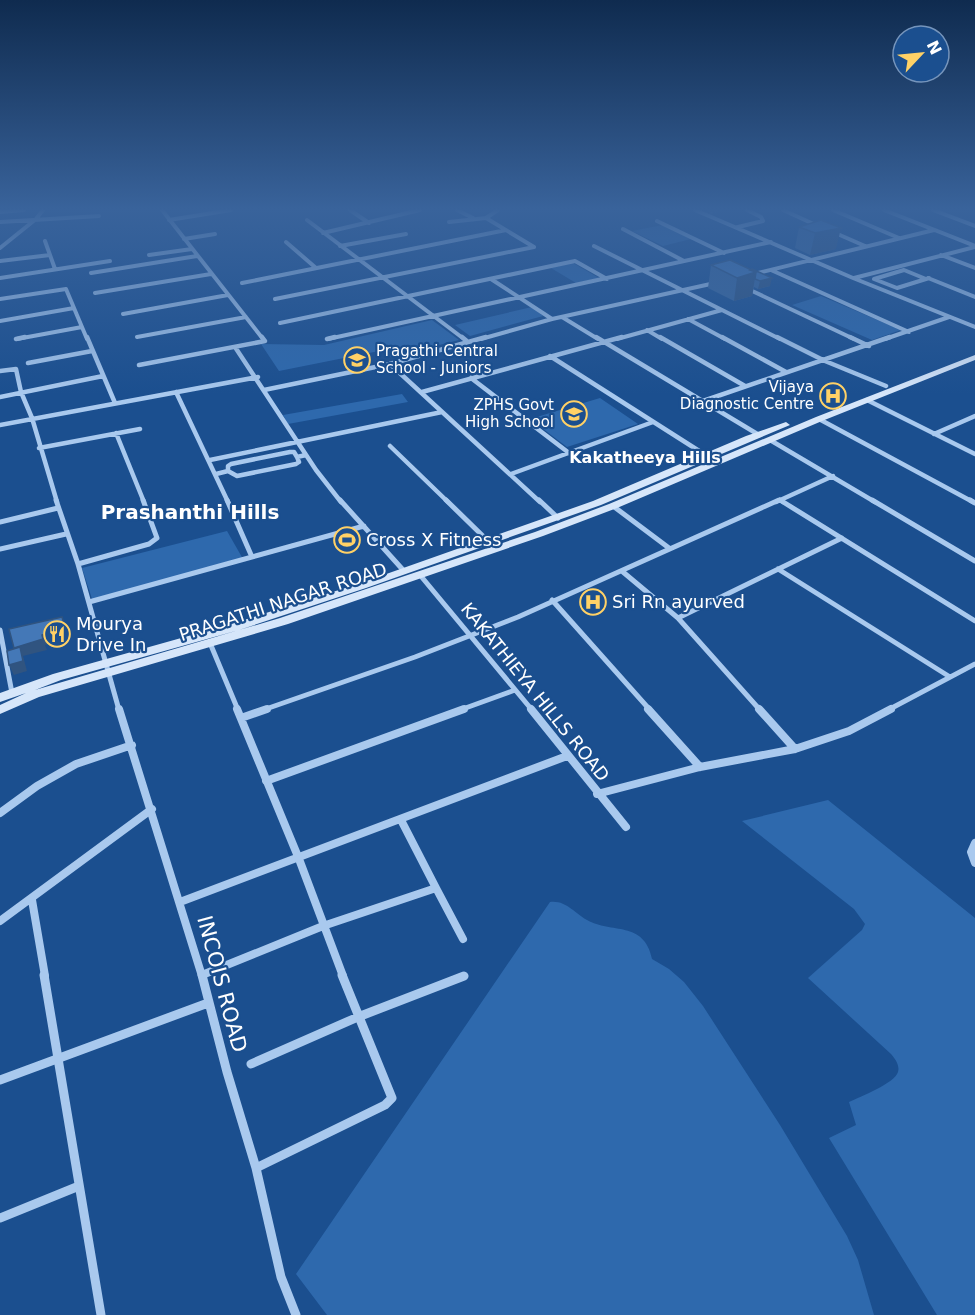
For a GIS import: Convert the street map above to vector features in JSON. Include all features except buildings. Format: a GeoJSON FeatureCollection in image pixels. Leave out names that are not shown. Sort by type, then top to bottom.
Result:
{"type":"FeatureCollection","features":[{"type":"Feature","properties":{"kind":"main road","name":"PRAGATHI NAGAR ROAD"},"geometry":{"type":"LineString","coordinates":[[0,710],[35,694],[404,572],[558,518],[759,435],[975,351]]}},
{"type":"Feature","properties":{"kind":"main road","name":"PRAGATHI NAGAR ROAD"},"geometry":{"type":"LineString","coordinates":[[0,698],[57,677],[107,670],[210,643],[420,575],[613,507],[819,419],[975,357]]}},
{"type":"Feature","properties":{"kind":"street"},"geometry":{"type":"LineString","coordinates":[[0,279],[42,271]]}},
{"type":"Feature","properties":{"kind":"street"},"geometry":{"type":"LineString","coordinates":[[91,273],[101,271]]}},
{"type":"Feature","properties":{"kind":"street"},"geometry":{"type":"LineString","coordinates":[[139,365],[265,341],[209,271]]}},
{"type":"Feature","properties":{"kind":"street"},"geometry":{"type":"LineString","coordinates":[[242,283],[299,271]]}},
{"type":"Feature","properties":{"kind":"street"},"geometry":{"type":"LineString","coordinates":[[374,271],[468,342]]}},
{"type":"Feature","properties":{"kind":"street"},"geometry":{"type":"LineString","coordinates":[[275,299],[415,271]]}},
{"type":"Feature","properties":{"kind":"street"},"geometry":{"type":"LineString","coordinates":[[280,323],[527,271]]}},
{"type":"Feature","properties":{"kind":"street"},"geometry":{"type":"LineString","coordinates":[[593,271],[607,279]]}},
{"type":"Feature","properties":{"kind":"street"},"geometry":{"type":"LineString","coordinates":[[327,339],[641,271]]}},
{"type":"Feature","properties":{"kind":"street"},"geometry":{"type":"LineString","coordinates":[[644,271],[825,361],[886,386]]}},
{"type":"Feature","properties":{"kind":"street"},"geometry":{"type":"LineString","coordinates":[[749,275],[764,271]]}},
{"type":"Feature","properties":{"kind":"street"},"geometry":{"type":"LineString","coordinates":[[773,271],[909,332]]}},
{"type":"Feature","properties":{"kind":"street"},"geometry":{"type":"LineString","coordinates":[[837,271],[975,327]]}},
{"type":"Feature","properties":{"kind":"street"},"geometry":{"type":"LineString","coordinates":[[853,278],[884,271]]}},
{"type":"Feature","properties":{"kind":"street"},"geometry":{"type":"LineString","coordinates":[[892,271],[874,279],[897,288],[928,279]]}},
{"type":"Feature","properties":{"kind":"street"},"geometry":{"type":"LineString","coordinates":[[909,271],[975,297]]}},
{"type":"Feature","properties":{"kind":"street"},"geometry":{"type":"LineString","coordinates":[[95,293],[211,274]]}},
{"type":"Feature","properties":{"kind":"street"},"geometry":{"type":"LineString","coordinates":[[491,279],[552,319]]}},
{"type":"Feature","properties":{"kind":"street"},"geometry":{"type":"LineString","coordinates":[[264,390],[390,364],[552,319],[717,283]]}},
{"type":"Feature","properties":{"kind":"street"},"geometry":{"type":"LineString","coordinates":[[740,285],[869,346]]}},
{"type":"Feature","properties":{"kind":"street"},"geometry":{"type":"LineString","coordinates":[[0,298],[66,289],[115,403]]}},
{"type":"Feature","properties":{"kind":"street"},"geometry":{"type":"LineString","coordinates":[[123,314],[228,295]]}},
{"type":"Feature","properties":{"kind":"street"},"geometry":{"type":"LineString","coordinates":[[0,321],[74,308]]}},
{"type":"Feature","properties":{"kind":"street"},"geometry":{"type":"LineString","coordinates":[[422,392],[722,310]]}},
{"type":"Feature","properties":{"kind":"street"},"geometry":{"type":"LineString","coordinates":[[137,337],[246,317]]}},
{"type":"Feature","properties":{"kind":"street"},"geometry":{"type":"LineString","coordinates":[[562,317],[759,435]]}},
{"type":"Feature","properties":{"kind":"street"},"geometry":{"type":"LineString","coordinates":[[703,401],[949,317]]}},
{"type":"Feature","properties":{"kind":"street"},"geometry":{"type":"LineString","coordinates":[[687,318],[786,372]]}},
{"type":"Feature","properties":{"kind":"street"},"geometry":{"type":"LineString","coordinates":[[16,339],[82,327]]}},
{"type":"Feature","properties":{"kind":"street"},"geometry":{"type":"LineString","coordinates":[[646,330],[745,386]]}},
{"type":"Feature","properties":{"kind":"street"},"geometry":{"type":"LineString","coordinates":[[235,347],[258,377],[306,455],[404,572]]}},
{"type":"Feature","properties":{"kind":"street"},"geometry":{"type":"LineString","coordinates":[[28,363],[93,351]]}},
{"type":"Feature","properties":{"kind":"street"},"geometry":{"type":"LineString","coordinates":[[550,356],[707,456]]}},
{"type":"Feature","properties":{"kind":"street"},"geometry":{"type":"LineString","coordinates":[[390,364],[558,518]]}},
{"type":"Feature","properties":{"kind":"street","name":"INCOIS ROAD"},"geometry":{"type":"LineString","coordinates":[[0,371],[16,369],[21,392],[32,418],[66,534],[78,564],[107,670],[202,975],[256,1168],[281,1277],[296,1315]]}},
{"type":"Feature","properties":{"kind":"street"},"geometry":{"type":"LineString","coordinates":[[0,397],[103,376]]}},
{"type":"Feature","properties":{"kind":"street"},"geometry":{"type":"LineString","coordinates":[[0,424],[258,377]]}},
{"type":"Feature","properties":{"kind":"street"},"geometry":{"type":"LineString","coordinates":[[471,378],[568,453]]}},
{"type":"Feature","properties":{"kind":"street"},"geometry":{"type":"LineString","coordinates":[[176,392],[210,460],[252,557]]}},
{"type":"Feature","properties":{"kind":"street"},"geometry":{"type":"LineString","coordinates":[[867,400],[975,454]]}},
{"type":"Feature","properties":{"kind":"street"},"geometry":{"type":"LineString","coordinates":[[210,460],[442,412]]}},
{"type":"Feature","properties":{"kind":"street"},"geometry":{"type":"LineString","coordinates":[[934,434],[975,416]]}},
{"type":"Feature","properties":{"kind":"street"},"geometry":{"type":"LineString","coordinates":[[819,419],[975,503]]}},
{"type":"Feature","properties":{"kind":"street"},"geometry":{"type":"LineString","coordinates":[[511,474],[654,422]]}},
{"type":"Feature","properties":{"kind":"street"},"geometry":{"type":"LineString","coordinates":[[39,448],[140,429]]}},
{"type":"Feature","properties":{"kind":"street"},"geometry":{"type":"LineString","coordinates":[[78,564],[149,544],[157,538],[116,433]]}},
{"type":"Feature","properties":{"kind":"street"},"geometry":{"type":"LineString","coordinates":[[770,440],[975,561]]}},
{"type":"Feature","properties":{"kind":"street"},"geometry":{"type":"LineString","coordinates":[[390,446],[489,542]]}},
{"type":"Feature","properties":{"kind":"street"},"geometry":{"type":"LineString","coordinates":[[290,452],[294,452],[299,462],[233,476],[228,471],[228,466],[231,464],[290,452]]}},
{"type":"Feature","properties":{"kind":"street"},"geometry":{"type":"LineString","coordinates":[[297,457],[306,455]]}},
{"type":"Feature","properties":{"kind":"street"},"geometry":{"type":"LineString","coordinates":[[216,474],[228,471]]}},
{"type":"Feature","properties":{"kind":"street"},"geometry":{"type":"LineString","coordinates":[[241,718],[472,635],[623,572],[833,476]]}},
{"type":"Feature","properties":{"kind":"street"},"geometry":{"type":"LineString","coordinates":[[780,500],[975,621]]}},
{"type":"Feature","properties":{"kind":"street"},"geometry":{"type":"LineString","coordinates":[[613,507],[669,549]]}},
{"type":"Feature","properties":{"kind":"street"},"geometry":{"type":"LineString","coordinates":[[0,522],[58,508]]}},
{"type":"Feature","properties":{"kind":"street"},"geometry":{"type":"LineString","coordinates":[[88,602],[364,526]]}},
{"type":"Feature","properties":{"kind":"street"},"geometry":{"type":"LineString","coordinates":[[0,549],[66,534]]}},
{"type":"Feature","properties":{"kind":"street"},"geometry":{"type":"LineString","coordinates":[[678,618],[842,538]]}},
{"type":"Feature","properties":{"kind":"street"},"geometry":{"type":"LineString","coordinates":[[778,569],[950,677]]}},
{"type":"Feature","properties":{"kind":"street"},"geometry":{"type":"LineString","coordinates":[[623,572],[678,618],[795,750]]}},
{"type":"Feature","properties":{"kind":"street","name":"KAKATHIEYA HILLS ROAD"},"geometry":{"type":"LineString","coordinates":[[420,575],[472,635],[597,794],[626,827]]}},
{"type":"Feature","properties":{"kind":"street"},"geometry":{"type":"LineString","coordinates":[[552,600],[700,767]]}},
{"type":"Feature","properties":{"kind":"street"},"geometry":{"type":"LineString","coordinates":[[0,630],[12,693]]}},
{"type":"Feature","properties":{"kind":"street"},"geometry":{"type":"LineString","coordinates":[[210,643],[299,859],[358,1017],[392,1098],[385,1105],[256,1168]]}},
{"type":"Feature","properties":{"kind":"street"},"geometry":{"type":"LineString","coordinates":[[597,794],[700,767],[795,750],[849,731],[975,664]]}},
{"type":"Feature","properties":{"kind":"street"},"geometry":{"type":"LineString","coordinates":[[266,781],[515,690]]}},
{"type":"Feature","properties":{"kind":"street"},"geometry":{"type":"LineString","coordinates":[[0,813],[37,786],[76,764],[132,745]]}},
{"type":"Feature","properties":{"kind":"street"},"geometry":{"type":"LineString","coordinates":[[180,902],[567,756]]}},
{"type":"Feature","properties":{"kind":"street"},"geometry":{"type":"LineString","coordinates":[[0,921],[32,900],[152,809]]}},
{"type":"Feature","properties":{"kind":"street"},"geometry":{"type":"LineString","coordinates":[[401,820],[463,939]]}},
{"type":"Feature","properties":{"kind":"street"},"geometry":{"type":"LineString","coordinates":[[975,843],[971,852],[975,863]]}},
{"type":"Feature","properties":{"kind":"street"},"geometry":{"type":"LineString","coordinates":[[202,975],[323,926],[436,888]]}},
{"type":"Feature","properties":{"kind":"street"},"geometry":{"type":"LineString","coordinates":[[32,900],[101,1315]]}},
{"type":"Feature","properties":{"kind":"street"},"geometry":{"type":"LineString","coordinates":[[251,1064],[358,1017],[464,976]]}},
{"type":"Feature","properties":{"kind":"street"},"geometry":{"type":"LineString","coordinates":[[0,1080],[208,1003]]}},
{"type":"Feature","properties":{"kind":"street"},"geometry":{"type":"LineString","coordinates":[[0,1218],[79,1186]]}},
{"type":"Feature","properties":{"kind":"shaded area"},"geometry":{"type":"Polygon","coordinates":[[[557,271],[588,271],[599,278],[576,283],[557,271]]]}},
{"type":"Feature","properties":{"kind":"shaded area"},"geometry":{"type":"Polygon","coordinates":[[[821,296],[901,330],[872,340],[792,305],[821,296]]]}},
{"type":"Feature","properties":{"kind":"shaded area"},"geometry":{"type":"Polygon","coordinates":[[[532,307],[543,316],[470,336],[455,325],[532,307]]]}},
{"type":"Feature","properties":{"kind":"shaded area"},"geometry":{"type":"Polygon","coordinates":[[[432,320],[459,340],[391,357],[384,350],[279,371],[261,344],[324,345],[432,320]]]}},
{"type":"Feature","properties":{"kind":"shaded area"},"geometry":{"type":"Polygon","coordinates":[[[402,394],[408,402],[288,424],[283,415],[402,394]]]}},
{"type":"Feature","properties":{"kind":"shaded area"},"geometry":{"type":"Polygon","coordinates":[[[600,398],[638,424],[567,447],[530,419],[600,398]]]}},
{"type":"Feature","properties":{"kind":"shaded area"},"geometry":{"type":"Polygon","coordinates":[[[227,531],[243,559],[92,599],[82,568],[227,531]]]}},
{"type":"Feature","properties":{"kind":"shaded area"},"geometry":{"type":"Polygon","coordinates":[[[828,800],[975,918],[975,1315],[937,1315],[829,1138],[856,1125],[849,1102],[891,1081],[898,1072],[897,1062],[891,1054],[808,978],[862,930],[865,924],[854,909],[742,821],[828,800]]]}},
{"type":"Feature","properties":{"kind":"shaded area"},"geometry":{"type":"Polygon","coordinates":[[[550,902],[561,903],[596,924],[625,930],[642,938],[652,959],[669,969],[684,982],[703,1006],[780,1125],[847,1236],[858,1260],[874,1315],[327,1315],[296,1274],[550,902]]]}},
{"type":"Feature","properties":{"kind":"place","name":"Pragathi Central School - Juniors"},"geometry":{"type":"Point","coordinates":[357,360]}},
{"type":"Feature","properties":{"kind":"place","name":"Vijaya Diagnostic Centre"},"geometry":{"type":"Point","coordinates":[833,396]}},
{"type":"Feature","properties":{"kind":"place","name":"ZPHS Govt High School"},"geometry":{"type":"Point","coordinates":[574,414]}},
{"type":"Feature","properties":{"kind":"place","name":"Cross X Fitness"},"geometry":{"type":"Point","coordinates":[347,540]}},
{"type":"Feature","properties":{"kind":"place","name":"Sri Rn ayurved"},"geometry":{"type":"Point","coordinates":[593,602]}},
{"type":"Feature","properties":{"kind":"place","name":"Mourya Drive In"},"geometry":{"type":"Point","coordinates":[57,634]}},
{"type":"Feature","properties":{"kind":"district","name":"Kakatheeya Hills"},"geometry":{"type":"Point","coordinates":[645,457]}},
{"type":"Feature","properties":{"kind":"district","name":"Prashanthi Hills"},"geometry":{"type":"Point","coordinates":[190,512]}}]}
